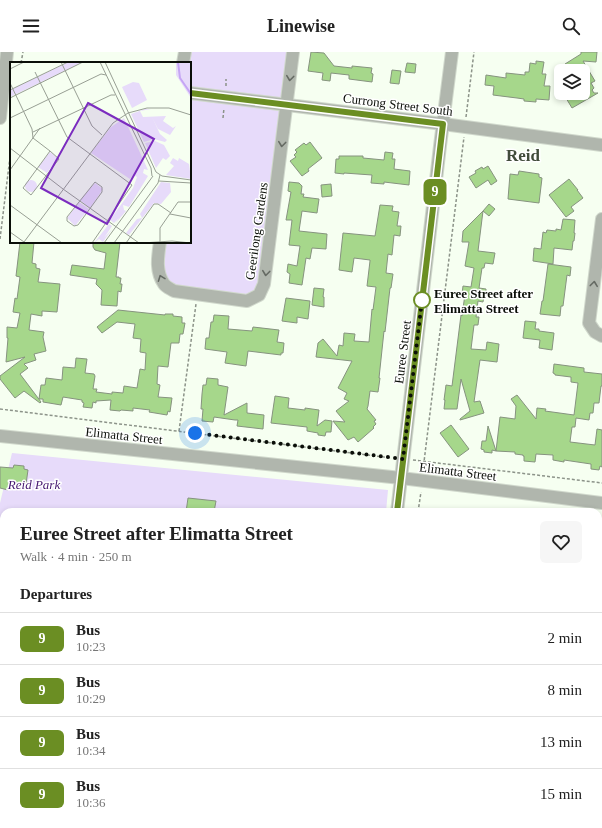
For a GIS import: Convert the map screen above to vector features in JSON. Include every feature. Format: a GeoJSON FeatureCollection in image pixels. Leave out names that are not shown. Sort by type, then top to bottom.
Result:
{"type":"FeatureCollection","features":[{"type":"Feature","properties":{"kind":"street"},"geometry":{"type":"LineString","coordinates":[[0,118],[7,52]]}},
{"type":"Feature","properties":{"kind":"street"},"geometry":{"type":"LineString","coordinates":[[183,62],[185,52]]}},
{"type":"Feature","properties":{"kind":"street","name":"Geerilong Gardens"},"geometry":{"type":"LineString","coordinates":[[160,243],[157,261],[160,275],[164,285],[174,291],[247,301],[259,295],[264,284],[293,52]]}},
{"type":"Feature","properties":{"kind":"street","name":"Euree Street"},"geometry":{"type":"LineString","coordinates":[[397,508],[452,52]]}},
{"type":"Feature","properties":{"kind":"street","name":"Currong Street South"},"geometry":{"type":"LineString","coordinates":[[191,93],[602,145]]}},
{"type":"Feature","properties":{"kind":"street"},"geometry":{"type":"LineString","coordinates":[[602,219],[589,323],[595,332],[602,336]]}},
{"type":"Feature","properties":{"kind":"street","name":"Elimatta Street"},"geometry":{"type":"LineString","coordinates":[[0,436],[401,478],[602,503]]}},
{"type":"Feature","properties":{"kind":"path"},"geometry":{"type":"LineString","coordinates":[[21,62],[23,52]]}},
{"type":"Feature","properties":{"kind":"path"},"geometry":{"type":"LineString","coordinates":[[419,508],[474,52]]}},
{"type":"Feature","properties":{"kind":"path"},"geometry":{"type":"LineString","coordinates":[[0,240],[10,157]]}},
{"type":"Feature","properties":{"kind":"path"},"geometry":{"type":"LineString","coordinates":[[179,431],[196,301]]}},
{"type":"Feature","properties":{"kind":"path"},"geometry":{"type":"LineString","coordinates":[[0,409],[602,483]]}},
{"type":"Feature","properties":{"kind":"green space"},"geometry":{"type":"Polygon","coordinates":[[[191,52],[287,52],[282,99],[191,87],[191,62],[189,62],[191,52]]]}},
{"type":"Feature","properties":{"kind":"green space"},"geometry":{"type":"Polygon","coordinates":[[[191,98],[281,111],[259,282],[256,290],[246,294],[178,287],[166,279],[162,265],[165,243],[191,243],[191,98]]]}},
{"type":"Feature","properties":{"kind":"green space","name":"Reid Park"},"geometry":{"type":"Polygon","coordinates":[[[12,453],[388,490],[386,508],[0,508],[12,453]]]}},
{"type":"Feature","properties":{"kind":"building"},"geometry":{"type":"Polygon","coordinates":[[[311,52],[324,53],[334,66],[372,68],[372,82],[349,79],[349,75],[331,73],[330,81],[322,80],[323,73],[308,71],[311,52]]]}},
{"type":"Feature","properties":{"kind":"building"},"geometry":{"type":"Polygon","coordinates":[[[581,52],[597,52],[596,62],[583,61],[585,64],[565,64],[581,54],[581,52]]]}},
{"type":"Feature","properties":{"kind":"building"},"geometry":{"type":"Polygon","coordinates":[[[536,61],[544,62],[542,74],[546,74],[544,86],[550,86],[549,100],[536,99],[536,102],[524,101],[524,99],[493,95],[494,86],[485,85],[486,75],[506,78],[506,73],[525,75],[525,72],[529,72],[530,63],[536,64],[536,61]]]}},
{"type":"Feature","properties":{"kind":"building"},"geometry":{"type":"Polygon","coordinates":[[[407,63],[416,64],[415,73],[405,72],[407,63]]]}},
{"type":"Feature","properties":{"kind":"building"},"geometry":{"type":"Polygon","coordinates":[[[392,70],[401,71],[399,84],[390,83],[392,70]]]}},
{"type":"Feature","properties":{"kind":"building"},"geometry":{"type":"Polygon","coordinates":[[[590,73],[595,81],[591,83],[594,88],[592,90],[594,93],[598,93],[590,98],[590,73]]]}},
{"type":"Feature","properties":{"kind":"building"},"geometry":{"type":"Polygon","coordinates":[[[567,100],[586,100],[572,108],[567,100]]]}},
{"type":"Feature","properties":{"kind":"building"},"geometry":{"type":"Polygon","coordinates":[[[310,142],[322,158],[302,176],[290,161],[296,157],[294,155],[297,152],[295,150],[304,143],[306,145],[310,142]]]}},
{"type":"Feature","properties":{"kind":"building"},"geometry":{"type":"Polygon","coordinates":[[[385,152],[393,153],[392,159],[395,159],[394,169],[410,171],[409,185],[384,182],[384,184],[371,183],[372,175],[335,173],[336,159],[339,159],[339,156],[363,156],[363,158],[384,160],[385,152]]]}},
{"type":"Feature","properties":{"kind":"building"},"geometry":{"type":"Polygon","coordinates":[[[488,166],[497,181],[491,185],[488,180],[476,188],[469,177],[476,173],[475,171],[482,167],[483,169],[488,166]]]}},
{"type":"Feature","properties":{"kind":"building"},"geometry":{"type":"Polygon","coordinates":[[[519,171],[539,174],[539,177],[542,178],[539,203],[508,199],[510,174],[518,175],[519,171]]]}},
{"type":"Feature","properties":{"kind":"building"},"geometry":{"type":"Polygon","coordinates":[[[569,179],[583,198],[571,207],[574,211],[566,217],[549,195],[569,179]]]}},
{"type":"Feature","properties":{"kind":"building"},"geometry":{"type":"Polygon","coordinates":[[[289,182],[299,183],[302,186],[301,194],[304,194],[303,197],[319,199],[317,213],[302,211],[299,231],[327,234],[326,249],[312,248],[310,259],[306,258],[302,285],[289,283],[290,274],[287,272],[288,264],[297,266],[300,246],[289,245],[292,220],[286,220],[291,192],[288,191],[289,182]]]}},
{"type":"Feature","properties":{"kind":"building"},"geometry":{"type":"Polygon","coordinates":[[[331,184],[332,196],[322,197],[321,185],[331,184]]]}},
{"type":"Feature","properties":{"kind":"building"},"geometry":{"type":"Polygon","coordinates":[[[489,204],[495,209],[489,216],[483,211],[489,204]]]}},
{"type":"Feature","properties":{"kind":"building"},"geometry":{"type":"Polygon","coordinates":[[[380,205],[393,206],[392,211],[399,212],[397,226],[401,226],[400,236],[394,235],[392,255],[388,254],[386,273],[393,274],[385,332],[384,331],[378,392],[370,391],[367,409],[376,420],[374,421],[376,424],[373,427],[374,428],[358,442],[354,437],[348,440],[333,421],[345,422],[336,411],[349,401],[344,399],[347,393],[338,388],[352,361],[316,357],[318,343],[323,339],[337,356],[339,345],[343,346],[344,333],[355,334],[354,341],[369,342],[376,287],[367,286],[370,260],[354,258],[352,272],[339,270],[343,233],[375,236],[380,205]]]}},
{"type":"Feature","properties":{"kind":"building"},"geometry":{"type":"Polygon","coordinates":[[[483,211],[478,251],[495,253],[493,264],[485,263],[484,268],[482,268],[479,288],[486,289],[486,296],[484,296],[483,302],[478,301],[476,317],[479,317],[478,325],[474,325],[471,349],[486,350],[487,342],[499,344],[497,362],[480,360],[474,402],[480,401],[484,413],[460,420],[470,411],[461,379],[457,409],[444,409],[444,400],[446,385],[452,386],[465,294],[462,294],[463,286],[471,287],[474,268],[465,266],[469,242],[462,242],[463,231],[483,211]]]}},
{"type":"Feature","properties":{"kind":"building"},"geometry":{"type":"Polygon","coordinates":[[[563,219],[575,220],[575,233],[572,250],[554,248],[553,264],[533,261],[534,248],[541,249],[543,232],[546,233],[547,230],[556,231],[556,229],[561,230],[563,219]]]}},
{"type":"Feature","properties":{"kind":"building"},"geometry":{"type":"Polygon","coordinates":[[[20,243],[34,243],[32,263],[36,264],[36,268],[40,269],[38,282],[60,284],[57,312],[42,311],[42,316],[31,314],[29,330],[44,332],[43,337],[46,351],[34,354],[36,360],[24,364],[28,368],[20,374],[41,402],[40,403],[24,391],[15,398],[0,379],[0,376],[25,357],[6,362],[8,338],[7,327],[17,328],[20,313],[13,312],[15,298],[17,299],[20,277],[16,276],[20,243]]]}},
{"type":"Feature","properties":{"kind":"building"},"geometry":{"type":"Polygon","coordinates":[[[93,243],[120,243],[116,277],[121,278],[120,284],[122,284],[121,292],[118,291],[117,306],[101,305],[102,290],[96,284],[97,279],[70,275],[72,265],[104,269],[106,253],[95,250],[93,243]]]}},
{"type":"Feature","properties":{"kind":"building"},"geometry":{"type":"Polygon","coordinates":[[[548,264],[571,267],[570,276],[567,275],[563,306],[561,306],[560,316],[540,314],[548,264]]]}},
{"type":"Feature","properties":{"kind":"building"},"geometry":{"type":"Polygon","coordinates":[[[314,288],[324,289],[324,307],[312,305],[314,288]]]}},
{"type":"Feature","properties":{"kind":"building"},"geometry":{"type":"Polygon","coordinates":[[[286,298],[310,301],[308,319],[297,317],[297,323],[282,321],[286,298]]]}},
{"type":"Feature","properties":{"kind":"building"},"geometry":{"type":"Polygon","coordinates":[[[118,310],[165,315],[173,314],[173,316],[182,317],[182,323],[185,323],[183,334],[180,334],[179,343],[171,343],[168,367],[158,366],[157,384],[160,385],[158,397],[172,398],[170,412],[168,411],[167,415],[149,412],[150,410],[133,408],[133,411],[110,410],[111,400],[96,401],[96,403],[93,402],[92,408],[83,407],[84,403],[82,400],[63,397],[61,405],[43,402],[43,399],[39,399],[41,385],[45,385],[46,378],[62,380],[63,367],[75,368],[76,358],[87,359],[85,373],[94,374],[93,389],[97,389],[96,392],[112,394],[112,392],[123,393],[124,386],[137,388],[140,369],[145,370],[146,353],[140,352],[141,339],[133,338],[135,324],[117,322],[102,333],[97,327],[118,310]]]}},
{"type":"Feature","properties":{"kind":"building"},"geometry":{"type":"Polygon","coordinates":[[[214,315],[229,316],[228,329],[252,331],[253,327],[279,330],[277,342],[284,343],[283,353],[281,353],[281,355],[248,351],[246,366],[225,363],[227,352],[205,349],[206,338],[209,338],[211,322],[213,322],[214,315]]]}},
{"type":"Feature","properties":{"kind":"building"},"geometry":{"type":"Polygon","coordinates":[[[525,321],[536,322],[535,329],[539,329],[539,331],[554,333],[552,350],[539,348],[540,340],[523,338],[525,321]]]}},
{"type":"Feature","properties":{"kind":"building"},"geometry":{"type":"Polygon","coordinates":[[[554,364],[584,368],[584,372],[602,374],[602,386],[599,403],[594,403],[593,413],[590,413],[589,420],[576,418],[575,427],[572,427],[570,442],[595,445],[597,429],[602,430],[602,467],[600,466],[599,470],[591,469],[591,464],[553,460],[553,455],[536,454],[535,462],[524,461],[523,455],[515,454],[515,452],[496,451],[500,417],[515,419],[516,406],[511,399],[517,395],[536,419],[537,408],[546,409],[545,411],[574,415],[578,383],[571,382],[571,377],[555,375],[553,373],[554,364]]]}},
{"type":"Feature","properties":{"kind":"building"},"geometry":{"type":"Polygon","coordinates":[[[207,378],[218,379],[218,385],[228,387],[224,415],[247,403],[247,413],[264,415],[263,429],[237,426],[238,420],[214,417],[213,422],[202,421],[203,409],[201,409],[203,385],[206,385],[207,378]]]}},
{"type":"Feature","properties":{"kind":"building"},"geometry":{"type":"Polygon","coordinates":[[[275,396],[289,398],[288,408],[319,410],[317,426],[325,420],[332,421],[331,432],[326,432],[325,436],[318,435],[318,433],[307,431],[307,427],[271,423],[275,396]]]}},
{"type":"Feature","properties":{"kind":"building"},"geometry":{"type":"Polygon","coordinates":[[[451,425],[469,449],[458,457],[440,433],[451,425]]]}},
{"type":"Feature","properties":{"kind":"building"},"geometry":{"type":"Polygon","coordinates":[[[488,426],[496,451],[492,450],[492,453],[484,452],[484,450],[481,449],[482,441],[486,441],[488,426]]]}},
{"type":"Feature","properties":{"kind":"building"},"geometry":{"type":"Polygon","coordinates":[[[14,465],[24,466],[24,469],[28,470],[26,484],[9,481],[8,490],[0,488],[0,467],[13,468],[14,465]]]}},
{"type":"Feature","properties":{"kind":"building"},"geometry":{"type":"Polygon","coordinates":[[[188,498],[216,501],[215,508],[187,508],[188,498]]]}},
{"type":"Feature","properties":{"kind":"bus line","name":"9"},"geometry":{"type":"LineString","coordinates":[[191,93],[443,124],[397,508]]}},
{"type":"Feature","properties":{"kind":"place","name":"Euree Street after Elimatta Street"},"geometry":{"type":"Point","coordinates":[422,300]}},
{"type":"Feature","properties":{"kind":"district","name":"Reid"},"geometry":{"type":"Point","coordinates":[523,155]}},
{"type":"Feature","properties":{"kind":"route"},"geometry":{"type":"LineString","coordinates":[[195,433],[403,459],[422,300]]}}]}
